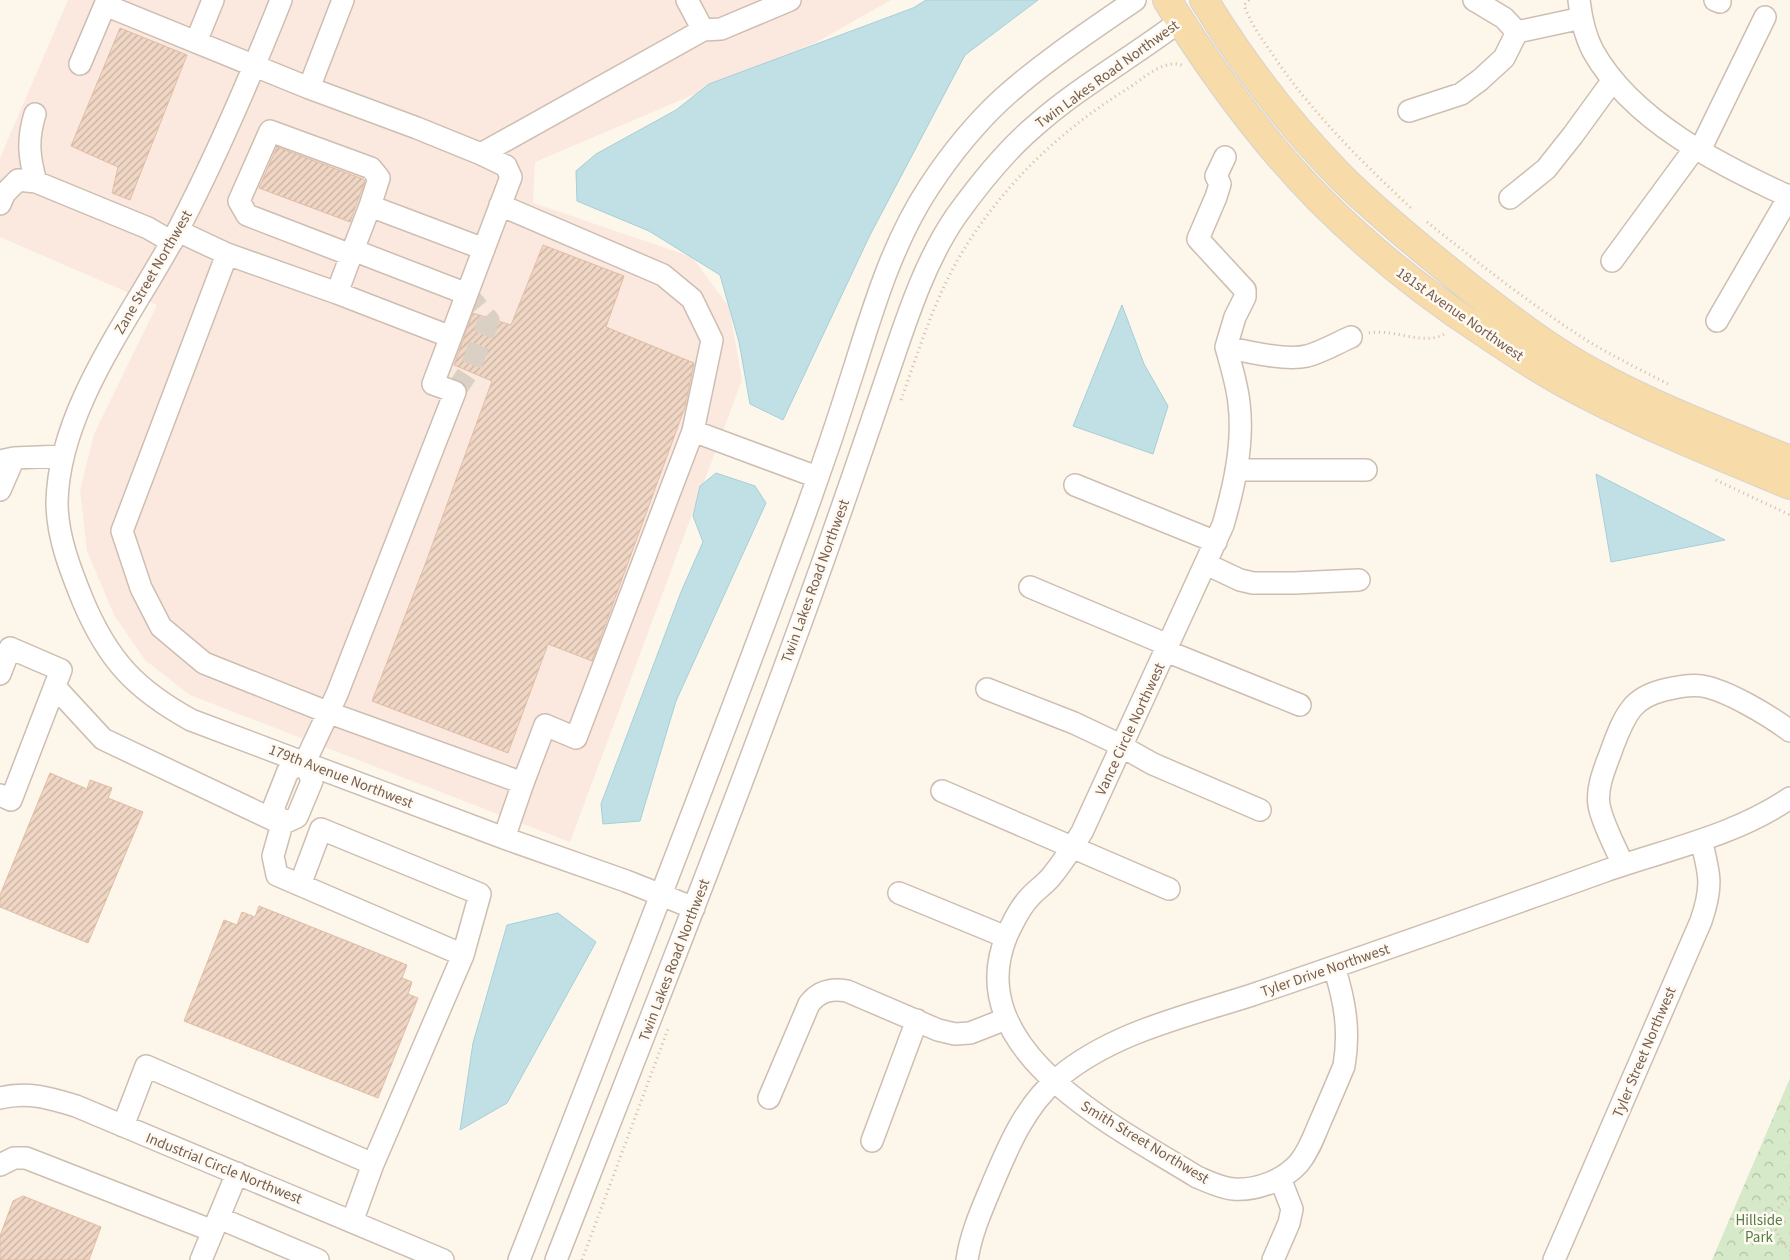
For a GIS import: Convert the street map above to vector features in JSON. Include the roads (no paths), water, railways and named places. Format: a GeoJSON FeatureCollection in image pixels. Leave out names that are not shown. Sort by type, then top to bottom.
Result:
{"type":"FeatureCollection","features":[{"type":"Feature","properties":{"kind":"main road","name":"Twin Lakes Road Northwest"},"geometry":{"type":"LineString","coordinates":[[1174,11],[1207,1]]}},
{"type":"Feature","properties":{"kind":"main road","name":"181st Avenue Northwest"},"geometry":{"type":"LineString","coordinates":[[1207,1],[1223,31],[1276,102],[1342,178],[1419,247],[1481,296],[1520,326],[1593,373],[1682,417],[1790,460]]}},
{"type":"Feature","properties":{"kind":"main road","name":"181st Avenue Northwest"},"geometry":{"type":"LineString","coordinates":[[1174,11],[1229,93],[1285,162],[1320,199],[1399,272],[1446,308],[1516,354],[1582,393],[1674,438],[1790,485]]}},
{"type":"Feature","properties":{"kind":"street"},"geometry":{"type":"LineString","coordinates":[[196,42],[213,0]]}},
{"type":"Feature","properties":{"kind":"street","name":"Zane Street Northwest"},"geometry":{"type":"LineString","coordinates":[[65,551],[59,529],[57,503],[59,479],[63,456],[83,401],[100,366],[175,236],[205,178],[280,0]]}},
{"type":"Feature","properties":{"kind":"street"},"geometry":{"type":"LineString","coordinates":[[309,88],[343,0]]}},
{"type":"Feature","properties":{"kind":"street"},"geometry":{"type":"LineString","coordinates":[[687,0],[703,30]]}},
{"type":"Feature","properties":{"kind":"street"},"geometry":{"type":"LineString","coordinates":[[480,154],[703,30],[721,29],[790,0]]}},
{"type":"Feature","properties":{"kind":"street"},"geometry":{"type":"LineString","coordinates":[[519,1260],[662,895],[804,517],[833,435],[876,298],[907,225],[927,189],[973,128],[1000,100],[1048,62],[1135,0]]}},
{"type":"Feature","properties":{"kind":"street"},"geometry":{"type":"LineString","coordinates":[[1474,0],[1504,18],[1517,32]]}},
{"type":"Feature","properties":{"kind":"street"},"geometry":{"type":"LineString","coordinates":[[80,64],[106,2],[196,42],[309,88],[417,128],[480,154],[506,166],[511,177],[433,384],[455,392],[347,667],[305,762],[312,781],[297,817],[282,824],[273,856],[277,876],[462,955]]}},
{"type":"Feature","properties":{"kind":"street"},"geometry":{"type":"LineString","coordinates":[[1410,111],[1461,94],[1504,58],[1517,32],[1581,9],[1592,50],[1613,80],[1634,103],[1698,149],[1738,172],[1790,196],[1717,321]]}},
{"type":"Feature","properties":{"kind":"street","name":"Twin Lakes Road Northwest"},"geometry":{"type":"LineString","coordinates":[[556,1260],[694,908],[817,578],[904,326],[934,254],[953,221],[975,190],[1010,150],[1034,126],[1088,85],[1174,11]]}},
{"type":"Feature","properties":{"kind":"street"},"geometry":{"type":"LineString","coordinates":[[1612,261],[1698,149],[1765,17]]}},
{"type":"Feature","properties":{"kind":"street"},"geometry":{"type":"LineString","coordinates":[[1510,198],[1546,168],[1573,136],[1613,80]]}},
{"type":"Feature","properties":{"kind":"street"},"geometry":{"type":"LineString","coordinates":[[35,114],[30,130],[29,156],[36,182]]}},
{"type":"Feature","properties":{"kind":"street"},"geometry":{"type":"LineString","coordinates":[[336,293],[352,252],[370,206],[379,178],[371,168],[270,131],[239,202],[247,215],[352,252],[467,294]]}},
{"type":"Feature","properties":{"kind":"street"},"geometry":{"type":"LineString","coordinates":[[1225,157],[1216,176],[1220,184],[1216,197],[1198,239],[1245,290],[1245,297],[1235,317],[1226,347],[1256,354],[1302,357],[1351,337]]}},
{"type":"Feature","properties":{"kind":"street"},"geometry":{"type":"LineString","coordinates":[[0,204],[5,193],[18,180],[36,182],[148,228],[336,293],[451,337]]}},
{"type":"Feature","properties":{"kind":"street"},"geometry":{"type":"LineString","coordinates":[[500,205],[663,276],[692,299],[712,340],[693,431],[576,738],[545,725],[504,838]]}},
{"type":"Feature","properties":{"kind":"street"},"geometry":{"type":"LineString","coordinates":[[370,206],[484,249]]}},
{"type":"Feature","properties":{"kind":"street"},"geometry":{"type":"LineString","coordinates":[[227,254],[122,531],[141,588],[161,627],[204,662],[327,712],[523,783]]}},
{"type":"Feature","properties":{"kind":"street","name":"Vance Circle Northwest"},"geometry":{"type":"LineString","coordinates":[[1054,1081],[1016,1038],[1006,1019],[999,986],[1001,958],[1006,937],[1024,905],[1049,879],[1082,832],[1224,526],[1236,470],[1240,418],[1234,376],[1226,347]]}},
{"type":"Feature","properties":{"kind":"street"},"geometry":{"type":"LineString","coordinates":[[693,431],[817,477]]}},
{"type":"Feature","properties":{"kind":"street"},"geometry":{"type":"LineString","coordinates":[[0,490],[7,459],[63,456]]}},
{"type":"Feature","properties":{"kind":"street"},"geometry":{"type":"LineString","coordinates":[[1236,470],[1366,470]]}},
{"type":"Feature","properties":{"kind":"street"},"geometry":{"type":"LineString","coordinates":[[1075,485],[1216,542]]}},
{"type":"Feature","properties":{"kind":"street","name":"179th Avenue Northwest"},"geometry":{"type":"LineString","coordinates":[[65,551],[73,577],[91,620],[113,657],[128,676],[166,706],[191,720],[694,908]]}},
{"type":"Feature","properties":{"kind":"street"},"geometry":{"type":"LineString","coordinates":[[1206,564],[1240,580],[1253,583],[1358,580]]}},
{"type":"Feature","properties":{"kind":"street"},"geometry":{"type":"LineString","coordinates":[[1030,587],[1300,705]]}},
{"type":"Feature","properties":{"kind":"street"},"geometry":{"type":"LineString","coordinates":[[0,674],[10,648],[61,670],[11,800],[0,795]]}},
{"type":"Feature","properties":{"kind":"street"},"geometry":{"type":"LineString","coordinates":[[1623,865],[1599,805],[1599,789],[1624,720],[1640,700],[1648,695],[1669,689],[1690,685],[1703,686],[1770,716],[1790,731]]}},
{"type":"Feature","properties":{"kind":"street"},"geometry":{"type":"LineString","coordinates":[[55,687],[103,739],[282,824]]}},
{"type":"Feature","properties":{"kind":"street"},"geometry":{"type":"LineString","coordinates":[[987,689],[1074,723],[1153,764],[1260,810]]}},
{"type":"Feature","properties":{"kind":"street"},"geometry":{"type":"LineString","coordinates":[[942,790],[1073,846],[1169,890]]}},
{"type":"Feature","properties":{"kind":"street","name":"Tyler Drive Northwest"},"geometry":{"type":"LineString","coordinates":[[967,1260],[973,1231],[1019,1127],[1054,1081],[1090,1055],[1145,1030],[1334,968],[1623,865],[1701,840],[1750,822],[1790,798]]}},
{"type":"Feature","properties":{"kind":"street"},"geometry":{"type":"LineString","coordinates":[[300,885],[321,829],[480,894],[462,955],[373,1164],[352,1222]]}},
{"type":"Feature","properties":{"kind":"street","name":"Tyler Street Northwest"},"geometry":{"type":"LineString","coordinates":[[1554,1260],[1701,920],[1708,899],[1710,875],[1701,840]]}},
{"type":"Feature","properties":{"kind":"street"},"geometry":{"type":"LineString","coordinates":[[899,893],[1006,937]]}},
{"type":"Feature","properties":{"kind":"street","name":"Smith Street Northwest"},"geometry":{"type":"LineString","coordinates":[[1054,1081],[1080,1103],[1197,1177],[1234,1189],[1253,1188],[1280,1178],[1299,1163],[1310,1146],[1344,1066],[1346,1014],[1343,995],[1334,968]]}},
{"type":"Feature","properties":{"kind":"street"},"geometry":{"type":"LineString","coordinates":[[769,1098],[809,1004],[818,995],[832,990],[847,991],[947,1033],[964,1034],[1006,1019]]}},
{"type":"Feature","properties":{"kind":"street"},"geometry":{"type":"LineString","coordinates":[[872,1141],[918,1020]]}},
{"type":"Feature","properties":{"kind":"street"},"geometry":{"type":"LineString","coordinates":[[123,1126],[146,1066],[373,1164]]}},
{"type":"Feature","properties":{"kind":"street","name":"Industrial Circle Northwest"},"geometry":{"type":"LineString","coordinates":[[1,1096],[30,1094],[52,1098],[443,1260]]}},
{"type":"Feature","properties":{"kind":"street"},"geometry":{"type":"LineString","coordinates":[[0,1165],[14,1158],[26,1158],[318,1260]]}},
{"type":"Feature","properties":{"kind":"street"},"geometry":{"type":"LineString","coordinates":[[201,1260],[237,1174]]}},
{"type":"Feature","properties":{"kind":"street"},"geometry":{"type":"LineString","coordinates":[[1273,1260],[1289,1223],[1292,1209],[1280,1178]]}},
{"type":"Feature","properties":{"kind":"water"},"geometry":{"type":"Polygon","coordinates":[[[926,0],[1038,0],[965,55],[870,235],[783,420],[750,404],[739,342],[720,275],[649,231],[577,201],[576,171],[596,154],[676,110],[709,84],[913,8],[926,0]]]}},
{"type":"Feature","properties":{"kind":"water"},"geometry":{"type":"Polygon","coordinates":[[[1122,305],[1144,364],[1168,406],[1153,454],[1073,426],[1122,305]]]}},
{"type":"Feature","properties":{"kind":"water"},"geometry":{"type":"Polygon","coordinates":[[[716,473],[755,486],[766,503],[676,701],[640,821],[603,824],[601,804],[681,592],[703,542],[693,516],[700,486],[716,473]]]}},
{"type":"Feature","properties":{"kind":"water"},"geometry":{"type":"Polygon","coordinates":[[[1596,474],[1725,540],[1611,562],[1596,474]]]}},
{"type":"Feature","properties":{"kind":"water"},"geometry":{"type":"Polygon","coordinates":[[[558,913],[596,942],[507,1103],[460,1130],[473,1043],[507,925],[558,913]]]}},
{"type":"Feature","properties":{"kind":"tunnel"},"geometry":{"type":"LineString","coordinates":[[455,392],[469,371],[489,320],[467,294]]}},
{"type":"Feature","properties":{"kind":"park label","name":"Hillside Park"},"geometry":{"type":"Point","coordinates":[1759,1228]}}]}
